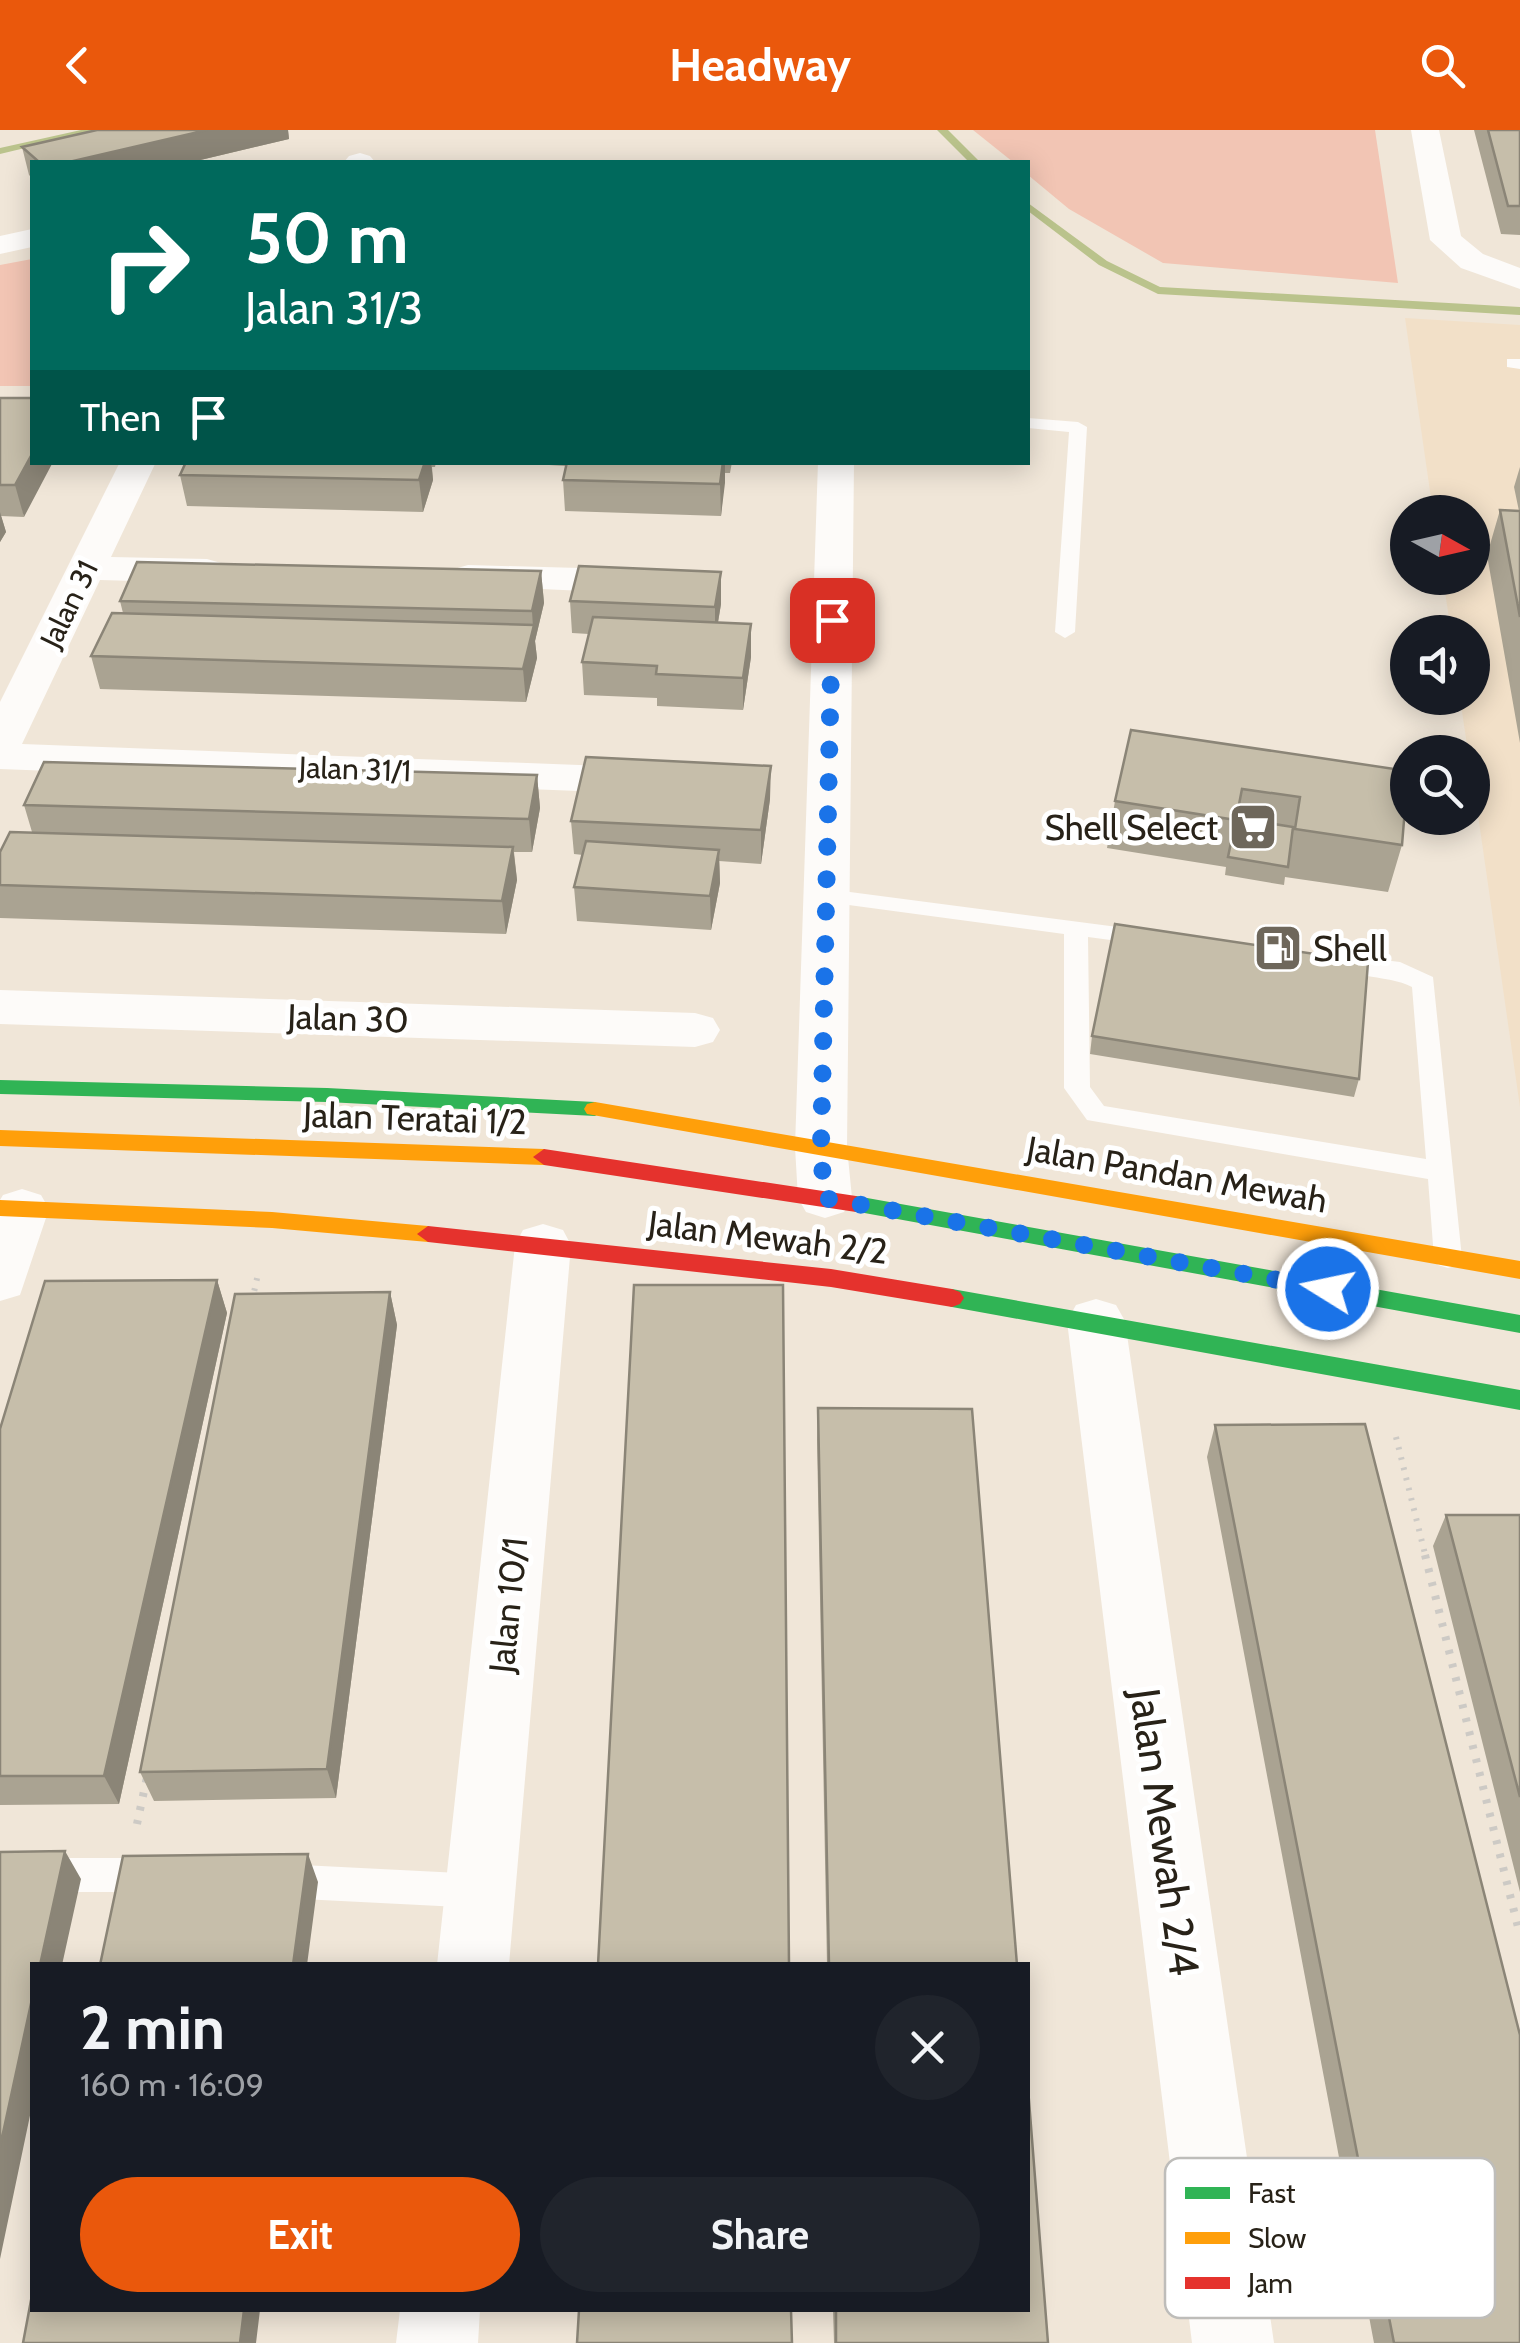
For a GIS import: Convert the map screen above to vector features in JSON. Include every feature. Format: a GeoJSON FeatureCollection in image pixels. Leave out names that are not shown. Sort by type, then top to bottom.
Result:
{"type":"FeatureCollection","features":[{"type":"Feature","properties":{"kind":"main road","name":"Jalan Teratai 1/2"},"geometry":{"type":"LineString","coordinates":[[0,1088],[327,1095],[586,1107],[823,1172]]}},
{"type":"Feature","properties":{"kind":"main road","name":"Jalan Teratai 1/2"},"geometry":{"type":"LineString","coordinates":[[0,1138],[559,1158],[823,1172]]}},
{"type":"Feature","properties":{"kind":"main road","name":"Jalan Pandan Mewah"},"geometry":{"type":"LineString","coordinates":[[823,1172],[1520,1270]]}},
{"type":"Feature","properties":{"kind":"main road"},"geometry":{"type":"LineString","coordinates":[[823,1172],[1520,1324]]}},
{"type":"Feature","properties":{"kind":"main road","name":"Jalan Mewah 2/2"},"geometry":{"type":"LineString","coordinates":[[11,1208],[272,1220],[543,1245],[831,1278],[1096,1321],[1520,1400]]}},
{"type":"Feature","properties":{"kind":"street"},"geometry":{"type":"LineString","coordinates":[[1424,130],[1446,240],[1472,261],[1515,278]]}},
{"type":"Feature","properties":{"kind":"street"},"geometry":{"type":"LineString","coordinates":[[0,245],[30,238]]}},
{"type":"Feature","properties":{"kind":"street","name":"Jalan 31"},"geometry":{"type":"LineString","coordinates":[[0,745],[137,465]]}},
{"type":"Feature","properties":{"kind":"street"},"geometry":{"type":"LineString","coordinates":[[823,1172],[836,465]]}},
{"type":"Feature","properties":{"kind":"street"},"geometry":{"type":"LineString","coordinates":[[87,568],[246,572]]}},
{"type":"Feature","properties":{"kind":"street"},"geometry":{"type":"LineString","coordinates":[[426,576],[684,582]]}},
{"type":"Feature","properties":{"kind":"street","name":"Jalan 31/1"},"geometry":{"type":"LineString","coordinates":[[0,756],[690,782]]}},
{"type":"Feature","properties":{"kind":"street","name":"Jalan 30"},"geometry":{"type":"LineString","coordinates":[[0,1007],[695,1030]]}},
{"type":"Feature","properties":{"kind":"street"},"geometry":{"type":"LineString","coordinates":[[0,1280],[11,1208]]}},
{"type":"Feature","properties":{"kind":"street","name":"Jalan 10/1"},"geometry":{"type":"LineString","coordinates":[[474,1962],[543,1245]]}},
{"type":"Feature","properties":{"kind":"street","name":"Jalan Mewah 2/4"},"geometry":{"type":"LineString","coordinates":[[1096,1321],[1208,2158]]}},
{"type":"Feature","properties":{"kind":"street"},"geometry":{"type":"LineString","coordinates":[[437,2343],[440,2312]]}},
{"type":"Feature","properties":{"kind":"street","name":"Jalan Mewah 2/4"},"geometry":{"type":"LineString","coordinates":[[1230,2318],[1233,2343]]}},
{"type":"Feature","properties":{"kind":"lane"},"geometry":{"type":"LineString","coordinates":[[1030,423],[1078,427],[1065,632]]}},
{"type":"Feature","properties":{"kind":"lane"},"geometry":{"type":"LineString","coordinates":[[827,896],[1172,940]]}},
{"type":"Feature","properties":{"kind":"lane"},"geometry":{"type":"LineString","coordinates":[[1076,927],[1077,1088],[1096,1114],[1439,1171]]}},
{"type":"Feature","properties":{"kind":"lane"},"geometry":{"type":"LineString","coordinates":[[1305,958],[1400,970],[1424,983],[1448,1258]]}},
{"type":"Feature","properties":{"kind":"lane"},"geometry":{"type":"LineString","coordinates":[[0,1874],[185,1876]]}},
{"type":"Feature","properties":{"kind":"lane"},"geometry":{"type":"LineString","coordinates":[[244,1880],[480,1891]]}},
{"type":"Feature","properties":{"kind":"path"},"geometry":{"type":"LineString","coordinates":[[251,1308],[272,1220]]}},
{"type":"Feature","properties":{"kind":"path"},"geometry":{"type":"LineString","coordinates":[[1381,1372],[1520,1935]]}},
{"type":"Feature","properties":{"kind":"path"},"geometry":{"type":"LineString","coordinates":[[126,1874],[152,1756]]}},
{"type":"Feature","properties":{"kind":"shaded area"},"geometry":{"type":"Polygon","coordinates":[[[973,130],[1375,130],[1398,283],[1163,263],[1069,209],[1030,177],[1030,160],[1010,160],[973,130]]]}},
{"type":"Feature","properties":{"kind":"shaded area"},"geometry":{"type":"Polygon","coordinates":[[[30,259],[30,386],[0,386],[0,265],[30,259]]]}},
{"type":"Feature","properties":{"kind":"shaded area"},"geometry":{"type":"Polygon","coordinates":[[[1405,318],[1520,325],[1520,1107],[1481,835],[1490,835],[1490,735],[1465,735],[1463,715],[1490,715],[1490,615],[1448,615],[1446,595],[1490,595],[1490,495],[1431,495],[1405,318]]]}},
{"type":"Feature","properties":{"kind":"building"},"geometry":{"type":"Polygon","coordinates":[[[97,130],[207,130],[78,160],[37,160],[22,147],[97,130]]]}},
{"type":"Feature","properties":{"kind":"building"},"geometry":{"type":"Polygon","coordinates":[[[1488,130],[1520,130],[1520,206],[1508,206],[1488,130]]]}},
{"type":"Feature","properties":{"kind":"building"},"geometry":{"type":"Polygon","coordinates":[[[0,398],[30,398],[30,458],[15,485],[0,485],[0,398]]]}},
{"type":"Feature","properties":{"kind":"building"},"geometry":{"type":"Polygon","coordinates":[[[185,465],[424,465],[419,480],[180,475],[185,465]]]}},
{"type":"Feature","properties":{"kind":"building"},"geometry":{"type":"Polygon","coordinates":[[[566,465],[723,465],[720,484],[563,480],[566,465]]]}},
{"type":"Feature","properties":{"kind":"building"},"geometry":{"type":"Polygon","coordinates":[[[1500,510],[1520,511],[1520,617],[1500,510]]]}},
{"type":"Feature","properties":{"kind":"building"},"geometry":{"type":"Polygon","coordinates":[[[137,562],[541,571],[532,611],[120,601],[137,562]]]}},
{"type":"Feature","properties":{"kind":"building"},"geometry":{"type":"Polygon","coordinates":[[[579,566],[721,572],[715,607],[570,601],[579,566]]]}},
{"type":"Feature","properties":{"kind":"building"},"geometry":{"type":"Polygon","coordinates":[[[112,613],[534,625],[523,669],[91,656],[112,613]]]}},
{"type":"Feature","properties":{"kind":"building"},"geometry":{"type":"Polygon","coordinates":[[[593,617],[751,624],[743,678],[656,674],[657,666],[582,662],[593,617]]]}},
{"type":"Feature","properties":{"kind":"building"},"geometry":{"type":"Polygon","coordinates":[[[1131,730],[1390,768],[1390,835],[1403,835],[1402,845],[1295,829],[1300,797],[1242,789],[1236,820],[1115,801],[1131,730]]]}},
{"type":"Feature","properties":{"kind":"building"},"geometry":{"type":"Polygon","coordinates":[[[586,757],[771,766],[761,830],[571,821],[586,757]]]}},
{"type":"Feature","properties":{"kind":"building"},"geometry":{"type":"Polygon","coordinates":[[[44,762],[537,775],[529,819],[24,805],[44,762]]]}},
{"type":"Feature","properties":{"kind":"building"},"geometry":{"type":"Polygon","coordinates":[[[1236,818],[1293,827],[1288,867],[1228,857],[1236,818]]]}},
{"type":"Feature","properties":{"kind":"building"},"geometry":{"type":"Polygon","coordinates":[[[10,832],[513,847],[502,901],[0,885],[0,852],[10,832]]]}},
{"type":"Feature","properties":{"kind":"building"},"geometry":{"type":"Polygon","coordinates":[[[586,841],[719,850],[710,896],[574,887],[586,841]]]}},
{"type":"Feature","properties":{"kind":"building"},"geometry":{"type":"Polygon","coordinates":[[[1115,924],[1368,962],[1359,1079],[1092,1036],[1115,924]]]}},
{"type":"Feature","properties":{"kind":"building"},"geometry":{"type":"Polygon","coordinates":[[[217,1280],[104,1776],[0,1776],[0,1429],[45,1281],[217,1280]]]}},
{"type":"Feature","properties":{"kind":"building"},"geometry":{"type":"Polygon","coordinates":[[[634,1285],[783,1285],[789,1962],[598,1962],[634,1285]]]}},
{"type":"Feature","properties":{"kind":"building"},"geometry":{"type":"Polygon","coordinates":[[[390,1292],[327,1769],[140,1772],[235,1294],[390,1292]]]}},
{"type":"Feature","properties":{"kind":"building"},"geometry":{"type":"Polygon","coordinates":[[[818,1408],[972,1409],[1017,1962],[829,1962],[818,1408]]]}},
{"type":"Feature","properties":{"kind":"building"},"geometry":{"type":"Polygon","coordinates":[[[1365,1424],[1520,2035],[1520,2343],[1394,2343],[1389,2318],[1495,2318],[1495,2158],[1358,2158],[1215,1425],[1365,1424]]]}},
{"type":"Feature","properties":{"kind":"building"},"geometry":{"type":"Polygon","coordinates":[[[1446,1515],[1520,1515],[1520,1797],[1446,1515]]]}},
{"type":"Feature","properties":{"kind":"building"},"geometry":{"type":"Polygon","coordinates":[[[65,1851],[41,1962],[30,1962],[30,2008],[0,2147],[0,1852],[65,1851]]]}},
{"type":"Feature","properties":{"kind":"building"},"geometry":{"type":"Polygon","coordinates":[[[308,1854],[293,1962],[101,1962],[123,1856],[308,1854]]]}},
{"type":"Feature","properties":{"kind":"building"},"geometry":{"type":"Polygon","coordinates":[[[1030,2114],[1048,2343],[836,2343],[836,2312],[1030,2312],[1030,2114]]]}},
{"type":"Feature","properties":{"kind":"building"},"geometry":{"type":"Polygon","coordinates":[[[30,2306],[30,2312],[244,2312],[240,2343],[23,2343],[30,2306]]]}},
{"type":"Feature","properties":{"kind":"building"},"geometry":{"type":"Polygon","coordinates":[[[579,2312],[791,2312],[792,2343],[577,2343],[579,2312]]]}},
{"type":"Feature","properties":{"kind":"waterway"},"geometry":{"type":"LineString","coordinates":[[0,151],[95,130]]}},
{"type":"Feature","properties":{"kind":"waterway"},"geometry":{"type":"LineString","coordinates":[[942,130],[973,160]]}},
{"type":"Feature","properties":{"kind":"waterway"},"geometry":{"type":"LineString","coordinates":[[1030,208],[1103,263],[1158,290],[1520,311]]}},
{"type":"Feature","properties":{"kind":"traffic: fast"},"geometry":{"type":"LineString","coordinates":[[0,1087],[327,1095],[595,1109]]}},
{"type":"Feature","properties":{"kind":"traffic: fast"},"geometry":{"type":"LineString","coordinates":[[856,1204],[1520,1324]]}},
{"type":"Feature","properties":{"kind":"traffic: fast"},"geometry":{"type":"LineString","coordinates":[[952,1298],[1520,1400]]}},
{"type":"Feature","properties":{"kind":"traffic: slow"},"geometry":{"type":"LineString","coordinates":[[595,1109],[1520,1270]]}},
{"type":"Feature","properties":{"kind":"traffic: slow"},"geometry":{"type":"LineString","coordinates":[[0,1138],[544,1157]]}},
{"type":"Feature","properties":{"kind":"traffic: slow"},"geometry":{"type":"LineString","coordinates":[[0,1208],[272,1220],[428,1234]]}},
{"type":"Feature","properties":{"kind":"traffic: jam"},"geometry":{"type":"LineString","coordinates":[[544,1157],[856,1204]]}},
{"type":"Feature","properties":{"kind":"traffic: jam"},"geometry":{"type":"LineString","coordinates":[[428,1234],[831,1278],[952,1298]]}},
{"type":"Feature","properties":{"kind":"place","name":"Shell Select"},"geometry":{"type":"Point","coordinates":[1253,827]}},
{"type":"Feature","properties":{"kind":"place","name":"Shell"},"geometry":{"type":"Point","coordinates":[1278,948]}},
{"type":"Feature","properties":{"kind":"route"},"geometry":{"type":"LineString","coordinates":[[832,620],[821,1146],[824,1198],[1328,1289]]}}]}
